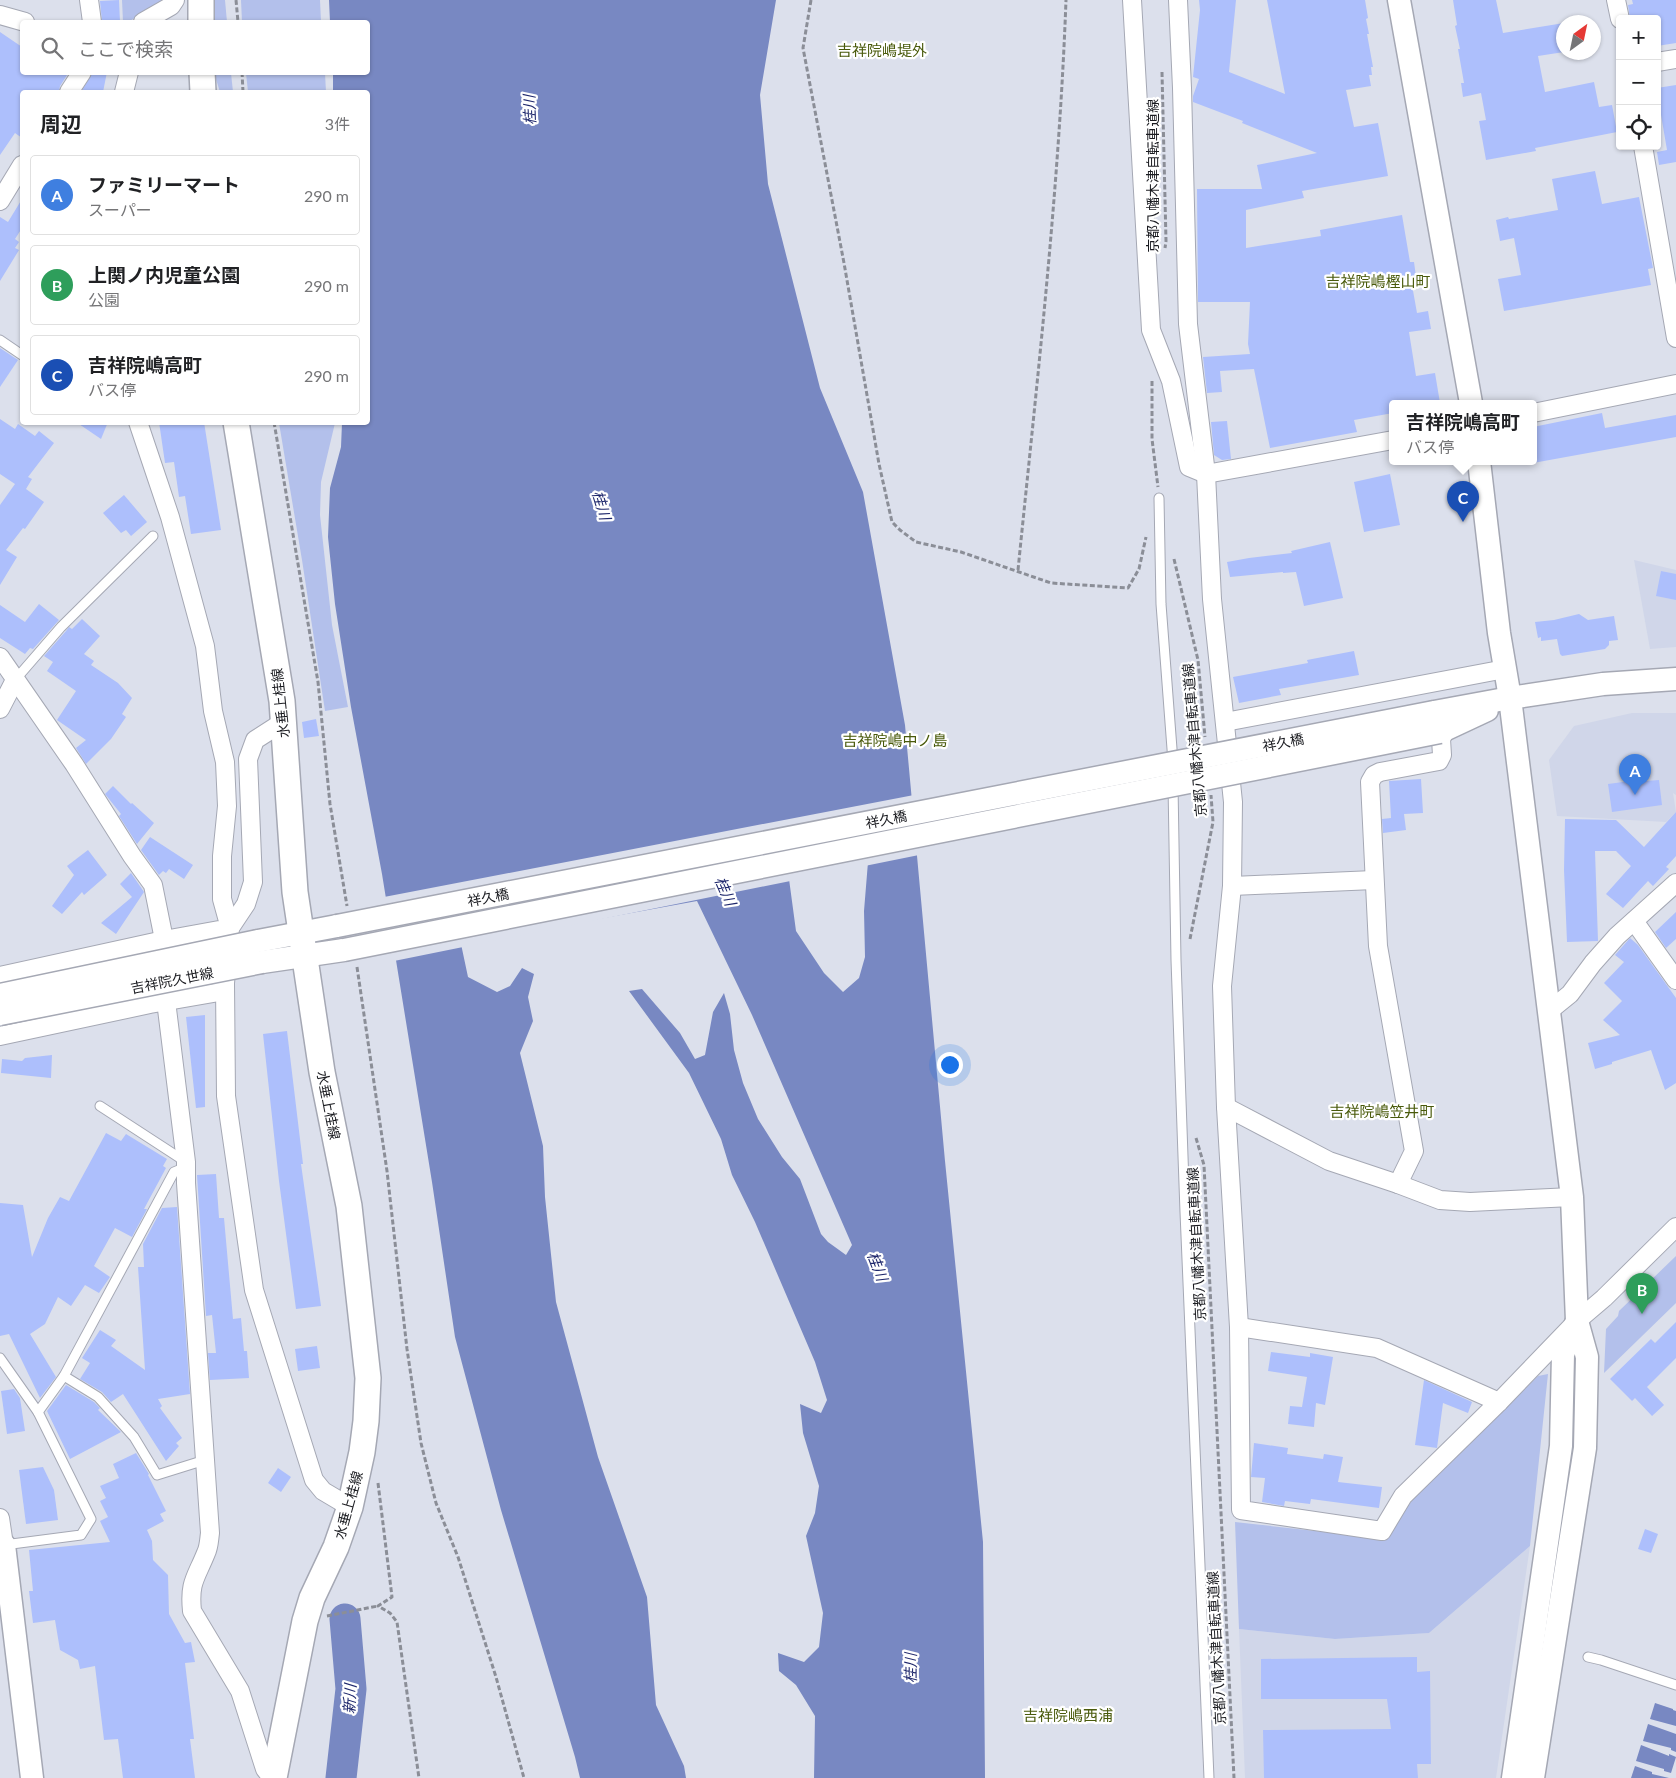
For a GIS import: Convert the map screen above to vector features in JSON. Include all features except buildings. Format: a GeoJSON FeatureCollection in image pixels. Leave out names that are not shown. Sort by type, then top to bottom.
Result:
{"type":"FeatureCollection","features":[{"type":"Feature","properties":{"kind":"main road"},"geometry":{"type":"LineString","coordinates":[[201,0],[201,20]]}},
{"type":"Feature","properties":{"kind":"main road"},"geometry":{"type":"LineString","coordinates":[[202,75],[203,90]]}},
{"type":"Feature","properties":{"kind":"main road","name":"水垂上桂線"},"geometry":{"type":"LineString","coordinates":[[236,425],[282,701],[295,892],[300,933],[306,957],[322,1072],[349,1206],[368,1378],[362,1452],[350,1507],[336,1547],[312,1598],[305,1620],[273,1778]]}},
{"type":"Feature","properties":{"kind":"street"},"geometry":{"type":"LineString","coordinates":[[90,0],[92,20]]}},
{"type":"Feature","properties":{"kind":"street"},"geometry":{"type":"LineString","coordinates":[[146,20],[171,6],[175,0]]}},
{"type":"Feature","properties":{"kind":"street"},"geometry":{"type":"LineString","coordinates":[[1132,0],[1151,330],[1171,381],[1190,467],[1206,474],[1389,441]]}},
{"type":"Feature","properties":{"kind":"street"},"geometry":{"type":"LineString","coordinates":[[1178,0],[1188,324],[1206,474],[1212,599],[1233,802],[1232,886],[1222,986],[1226,1108],[1239,1326],[1241,1510],[1382,1531],[1403,1496],[1499,1402],[1577,1321],[1604,1298],[1676,1227]]}},
{"type":"Feature","properties":{"kind":"street"},"geometry":{"type":"LineString","coordinates":[[1399,0],[1470,400]]}},
{"type":"Feature","properties":{"kind":"street"},"geometry":{"type":"LineString","coordinates":[[1616,0],[1619,15]]}},
{"type":"Feature","properties":{"kind":"street"},"geometry":{"type":"LineString","coordinates":[[0,15],[20,21]]}},
{"type":"Feature","properties":{"kind":"street"},"geometry":{"type":"LineString","coordinates":[[1661,61],[1676,59]]}},
{"type":"Feature","properties":{"kind":"street"},"geometry":{"type":"LineString","coordinates":[[70,90],[80,75]]}},
{"type":"Feature","properties":{"kind":"street"},"geometry":{"type":"LineString","coordinates":[[124,90],[128,75]]}},
{"type":"Feature","properties":{"kind":"street"},"geometry":{"type":"LineString","coordinates":[[1644,150],[1676,338]]}},
{"type":"Feature","properties":{"kind":"street"},"geometry":{"type":"LineString","coordinates":[[0,201],[20,169]]}},
{"type":"Feature","properties":{"kind":"street"},"geometry":{"type":"LineString","coordinates":[[1537,412],[1676,384]]}},
{"type":"Feature","properties":{"kind":"street"},"geometry":{"type":"LineString","coordinates":[[139,425],[170,517],[205,646],[213,711],[225,762],[227,806],[222,856],[222,899],[230,928],[225,991],[226,1096],[254,1290],[314,1480],[324,1491],[350,1507]]}},
{"type":"Feature","properties":{"kind":"street"},"geometry":{"type":"LineString","coordinates":[[1479,465],[1499,632],[1510,698],[1572,1197],[1577,1321],[1587,1357],[1585,1448],[1533,1778]]}},
{"type":"Feature","properties":{"kind":"street"},"geometry":{"type":"LineString","coordinates":[[0,657],[74,764],[132,856],[153,885],[164,940],[186,1165],[210,1533],[207,1552],[192,1585],[192,1611],[240,1691],[265,1769],[273,1778]]}},
{"type":"Feature","properties":{"kind":"street"},"geometry":{"type":"LineString","coordinates":[[1225,722],[1505,669]]}},
{"type":"Feature","properties":{"kind":"street"},"geometry":{"type":"LineString","coordinates":[[1398,1184],[1414,1151],[1378,946],[1370,782],[1374,775],[1380,772],[1439,761],[1442,754],[1440,725],[1510,698],[1603,684],[1676,679]]}},
{"type":"Feature","properties":{"kind":"street"},"geometry":{"type":"LineString","coordinates":[[0,709],[15,680]]}},
{"type":"Feature","properties":{"kind":"street"},"geometry":{"type":"LineString","coordinates":[[0,976],[164,940],[230,928],[246,904],[253,882],[248,759],[255,740],[283,722]]}},
{"type":"Feature","properties":{"kind":"street","name":"祥久橋"},"geometry":{"type":"LineString","coordinates":[[342,916],[1440,725]]}},
{"type":"Feature","properties":{"kind":"street","name":"祥久橋"},"geometry":{"type":"LineString","coordinates":[[350,956],[1440,725]]}},
{"type":"Feature","properties":{"kind":"street"},"geometry":{"type":"LineString","coordinates":[[1232,886],[1374,880]]}},
{"type":"Feature","properties":{"kind":"street"},"geometry":{"type":"LineString","coordinates":[[1549,1012],[1570,994],[1593,963],[1617,936],[1676,883]]}},
{"type":"Feature","properties":{"kind":"street","name":"吉祥院久世線"},"geometry":{"type":"LineString","coordinates":[[0,1014],[260,951],[342,916]]}},
{"type":"Feature","properties":{"kind":"street"},"geometry":{"type":"LineString","coordinates":[[1634,921],[1676,980]]}},
{"type":"Feature","properties":{"kind":"street","name":"吉祥院久世線"},"geometry":{"type":"LineString","coordinates":[[0,995],[260,951],[306,957],[350,956]]}},
{"type":"Feature","properties":{"kind":"street"},"geometry":{"type":"LineString","coordinates":[[0,1036],[171,1000],[225,991]]}},
{"type":"Feature","properties":{"kind":"street"},"geometry":{"type":"LineString","coordinates":[[1226,1108],[1329,1161],[1440,1200],[1460,1202],[1572,1197]]}},
{"type":"Feature","properties":{"kind":"street"},"geometry":{"type":"LineString","coordinates":[[1513,1778],[1561,1446],[1563,1354],[1577,1321]]}},
{"type":"Feature","properties":{"kind":"street"},"geometry":{"type":"LineString","coordinates":[[1239,1326],[1377,1348],[1499,1402]]}},
{"type":"Feature","properties":{"kind":"street"},"geometry":{"type":"LineString","coordinates":[[0,1518],[32,1778]]}},
{"type":"Feature","properties":{"kind":"lane"},"geometry":{"type":"LineString","coordinates":[[0,340],[20,354]]}},
{"type":"Feature","properties":{"kind":"lane"},"geometry":{"type":"LineString","coordinates":[[1157,493],[1161,604],[1172,735],[1184,1203],[1209,1778]]}},
{"type":"Feature","properties":{"kind":"lane"},"geometry":{"type":"LineString","coordinates":[[15,680],[61,627],[153,536]]}},
{"type":"Feature","properties":{"kind":"lane"},"geometry":{"type":"LineString","coordinates":[[38,1412],[64,1376],[174,1172],[186,1165],[100,1106]]}},
{"type":"Feature","properties":{"kind":"lane"},"geometry":{"type":"LineString","coordinates":[[0,1358],[38,1412],[91,1519],[81,1534],[2,1545]]}},
{"type":"Feature","properties":{"kind":"lane"},"geometry":{"type":"LineString","coordinates":[[64,1376],[98,1397],[134,1436],[157,1475],[205,1460]]}},
{"type":"Feature","properties":{"kind":"lane"},"geometry":{"type":"LineString","coordinates":[[1588,1657],[1676,1685]]}},
{"type":"Feature","properties":{"kind":"path"},"geometry":{"type":"LineString","coordinates":[[236,0],[238,20]]}},
{"type":"Feature","properties":{"kind":"path"},"geometry":{"type":"LineString","coordinates":[[811,0],[803,48],[846,272],[879,464],[892,522],[916,542],[961,552],[1018,570],[1051,583],[1128,588],[1140,569],[1146,533]]}},
{"type":"Feature","properties":{"kind":"path"},"geometry":{"type":"LineString","coordinates":[[1018,570],[1062,89],[1066,0]]}},
{"type":"Feature","properties":{"kind":"path","name":"京都八幡木津自転車道線"},"geometry":{"type":"LineString","coordinates":[[1162,68],[1165,250]]}},
{"type":"Feature","properties":{"kind":"path"},"geometry":{"type":"LineString","coordinates":[[242,75],[243,90]]}},
{"type":"Feature","properties":{"kind":"path"},"geometry":{"type":"LineString","coordinates":[[1152,380],[1152,439],[1157,493]]}},
{"type":"Feature","properties":{"kind":"path"},"geometry":{"type":"LineString","coordinates":[[275,425],[318,682],[342,916]]}},
{"type":"Feature","properties":{"kind":"path"},"geometry":{"type":"LineString","coordinates":[[1157,480],[1157,493]]}},
{"type":"Feature","properties":{"kind":"path","name":"京都八幡木津自転車道線"},"geometry":{"type":"LineString","coordinates":[[1173,552],[1198,660],[1206,746]]}},
{"type":"Feature","properties":{"kind":"path","name":"京都八幡木津自転車道線"},"geometry":{"type":"LineString","coordinates":[[1188,948],[1213,822],[1210,794]]}},
{"type":"Feature","properties":{"kind":"path"},"geometry":{"type":"LineString","coordinates":[[350,956],[387,1171],[407,1350],[421,1443],[436,1503],[458,1557],[496,1677],[524,1778]]}},
{"type":"Feature","properties":{"kind":"path","name":"京都八幡木津自転車道線"},"geometry":{"type":"LineString","coordinates":[[1196,1136],[1204,1165],[1234,1778]]}},
{"type":"Feature","properties":{"kind":"path"},"geometry":{"type":"LineString","coordinates":[[305,1620],[378,1606],[392,1598],[377,1478]]}},
{"type":"Feature","properties":{"kind":"path"},"geometry":{"type":"LineString","coordinates":[[378,1606],[390,1613],[397,1622],[419,1778]]}},
{"type":"Feature","properties":{"kind":"shaded area"},"geometry":{"type":"Polygon","coordinates":[[[122,0],[163,0],[131,20],[123,20],[122,0]]]}},
{"type":"Feature","properties":{"kind":"shaded area"},"geometry":{"type":"Polygon","coordinates":[[[207,0],[225,0],[227,20],[207,20],[207,0]]]}},
{"type":"Feature","properties":{"kind":"shaded area"},"geometry":{"type":"Polygon","coordinates":[[[241,0],[320,0],[321,20],[242,20],[241,0]]]}},
{"type":"Feature","properties":{"kind":"shaded area"},"geometry":{"type":"Polygon","coordinates":[[[215,75],[231,75],[233,90],[219,90],[215,75]]]}},
{"type":"Feature","properties":{"kind":"shaded area"},"geometry":{"type":"Polygon","coordinates":[[[246,75],[325,75],[326,90],[248,90],[246,75]]]}},
{"type":"Feature","properties":{"kind":"shaded area"},"geometry":{"type":"Polygon","coordinates":[[[279,425],[335,425],[321,482],[320,515],[332,625],[348,707],[325,711],[279,425]]]}},
{"type":"Feature","properties":{"kind":"shaded area"},"geometry":{"type":"Polygon","coordinates":[[[1634,560],[1676,570],[1676,647],[1650,649],[1634,560]]]}},
{"type":"Feature","properties":{"kind":"shaded area"},"geometry":{"type":"Polygon","coordinates":[[[1632,713],[1676,713],[1676,795],[1673,793],[1676,812],[1666,822],[1557,816],[1549,760],[1574,726],[1632,713]]]}},
{"type":"Feature","properties":{"kind":"shaded area"},"geometry":{"type":"Polygon","coordinates":[[[1676,1256],[1676,1303],[1604,1373],[1606,1329],[1618,1316],[1619,1311],[1676,1256]]]}},
{"type":"Feature","properties":{"kind":"shaded area"},"geometry":{"type":"Polygon","coordinates":[[[1548,1374],[1530,1546],[1429,1633],[1335,1639],[1239,1629],[1235,1522],[1388,1539],[1396,1523],[1415,1496],[1538,1376],[1548,1374]]]}},
{"type":"Feature","properties":{"kind":"shaded area"},"geometry":{"type":"Polygon","coordinates":[[[1530,1546],[1496,1778],[1245,1778],[1239,1629],[1335,1639],[1429,1633],[1530,1546]]]}},
{"type":"Feature","properties":{"kind":"water","name":"桂川"},"geometry":{"type":"Polygon","coordinates":[[[329,0],[776,0],[760,95],[768,184],[820,388],[863,492],[905,725],[945,1161],[983,1542],[985,1778],[814,1778],[815,1716],[796,1685],[779,1671],[778,1653],[804,1662],[819,1647],[823,1613],[806,1536],[815,1513],[819,1486],[803,1433],[800,1404],[821,1413],[827,1400],[815,1362],[755,1222],[732,1175],[721,1139],[689,1073],[629,991],[642,989],[680,1033],[695,1059],[705,1055],[713,1012],[724,993],[730,1014],[734,1050],[743,1083],[758,1119],[782,1157],[800,1179],[821,1234],[828,1242],[846,1255],[852,1245],[752,1015],[697,901],[461,944],[468,977],[497,992],[510,986],[522,968],[534,974],[528,997],[533,1021],[520,1053],[543,1146],[545,1197],[556,1302],[598,1457],[647,1597],[656,1705],[684,1766],[686,1778],[580,1778],[501,1510],[455,1337],[382,874],[351,707],[335,604],[328,537],[330,488],[341,447],[342,425],[370,425],[370,90],[333,90],[333,75],[370,75],[370,20],[330,20],[329,0]],[[868,862],[789,879],[796,931],[824,973],[843,992],[859,978],[865,957],[864,911],[868,862]]]}},
{"type":"Feature","properties":{"kind":"water"},"geometry":{"type":"Polygon","coordinates":[[[1655,1703],[1676,1711],[1676,1726],[1650,1719],[1655,1703]]]}},
{"type":"Feature","properties":{"kind":"water"},"geometry":{"type":"Polygon","coordinates":[[[1648,1724],[1676,1734],[1676,1752],[1671,1750],[1671,1748],[1643,1741],[1648,1724]]]}},
{"type":"Feature","properties":{"kind":"water"},"geometry":{"type":"Polygon","coordinates":[[[1641,1745],[1676,1757],[1671,1773],[1664,1771],[1664,1769],[1636,1761],[1641,1745]]]}},
{"type":"Feature","properties":{"kind":"water"},"geometry":{"type":"Polygon","coordinates":[[[1635,1766],[1652,1772],[1652,1774],[1669,1778],[1631,1778],[1635,1766]]]}},
{"type":"Feature","properties":{"kind":"pier"},"geometry":{"type":"Polygon","coordinates":[[[914,795],[919,855],[394,961],[384,897],[914,795]]]}},
{"type":"Feature","properties":{"kind":"waterway","name":"新川"},"geometry":{"type":"LineString","coordinates":[[341,1778],[351,1689],[345,1619]]}},
{"type":"Feature","properties":{"kind":"place","name":"吉祥院嶋高町"},"geometry":{"type":"Point","coordinates":[1463,522]}},
{"type":"Feature","properties":{"kind":"place","name":"ファミリーマート"},"geometry":{"type":"Point","coordinates":[1635,795]}},
{"type":"Feature","properties":{"kind":"place","name":"上関ノ内児童公園"},"geometry":{"type":"Point","coordinates":[1642,1314]}},
{"type":"Feature","properties":{"kind":"district","name":"吉祥院嶋堤外"},"geometry":{"type":"Point","coordinates":[882,50]}},
{"type":"Feature","properties":{"kind":"district","name":"吉祥院嶋樫山町"},"geometry":{"type":"Point","coordinates":[1378,281]}},
{"type":"Feature","properties":{"kind":"district","name":"吉祥院嶋中ノ島"},"geometry":{"type":"Point","coordinates":[895,740]}},
{"type":"Feature","properties":{"kind":"district","name":"吉祥院嶋笠井町"},"geometry":{"type":"Point","coordinates":[1382,1111]}},
{"type":"Feature","properties":{"kind":"district","name":"吉祥院嶋西浦"},"geometry":{"type":"Point","coordinates":[1068,1715]}}]}
